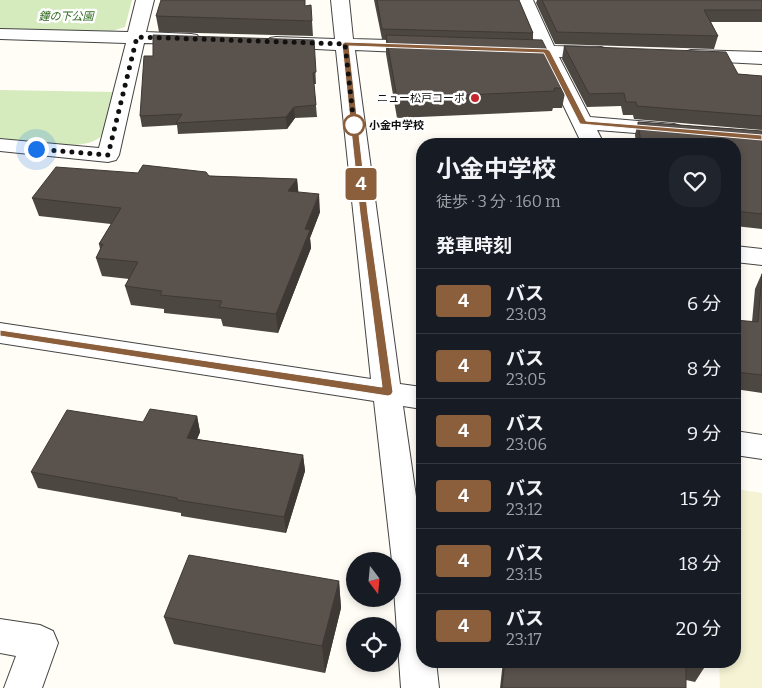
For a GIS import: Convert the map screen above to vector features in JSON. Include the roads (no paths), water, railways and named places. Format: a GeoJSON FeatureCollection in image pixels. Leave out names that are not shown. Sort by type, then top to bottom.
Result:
{"type":"FeatureCollection","features":[{"type":"Feature","properties":{"kind":"street"},"geometry":{"type":"LineString","coordinates":[[0,145],[108,155],[145,0]]}},
{"type":"Feature","properties":{"kind":"street"},"geometry":{"type":"LineString","coordinates":[[340,0],[364,214],[409,563],[416,643]]}},
{"type":"Feature","properties":{"kind":"street"},"geometry":{"type":"LineString","coordinates":[[524,0],[590,138]]}},
{"type":"Feature","properties":{"kind":"street"},"geometry":{"type":"LineString","coordinates":[[0,34],[206,39]]}},
{"type":"Feature","properties":{"kind":"street"},"geometry":{"type":"LineString","coordinates":[[255,41],[441,47]]}},
{"type":"Feature","properties":{"kind":"street"},"geometry":{"type":"LineString","coordinates":[[489,49],[615,53]]}},
{"type":"Feature","properties":{"kind":"street"},"geometry":{"type":"LineString","coordinates":[[674,55],[762,58]]}},
{"type":"Feature","properties":{"kind":"street"},"geometry":{"type":"LineString","coordinates":[[583,123],[692,132]]}},
{"type":"Feature","properties":{"kind":"street"},"geometry":{"type":"LineString","coordinates":[[741,255],[762,257]]}},
{"type":"Feature","properties":{"kind":"street"},"geometry":{"type":"LineString","coordinates":[[0,333],[416,397]]}},
{"type":"Feature","properties":{"kind":"street"},"geometry":{"type":"LineString","coordinates":[[741,444],[762,446]]}},
{"type":"Feature","properties":{"kind":"street"},"geometry":{"type":"LineString","coordinates":[[0,636],[40,642],[23,688]]}},
{"type":"Feature","properties":{"kind":"street"},"geometry":{"type":"LineString","coordinates":[[418,668],[420,688]]}},
{"type":"Feature","properties":{"kind":"place","name":"ニュー松戸コーポ"},"geometry":{"type":"Point","coordinates":[475,98]}},
{"type":"Feature","properties":{"kind":"place","name":"小金中学校"},"geometry":{"type":"Point","coordinates":[354,125]}},
{"type":"Feature","properties":{"kind":"park label","name":"鐘の下公園"},"geometry":{"type":"Point","coordinates":[66,16]}}]}
